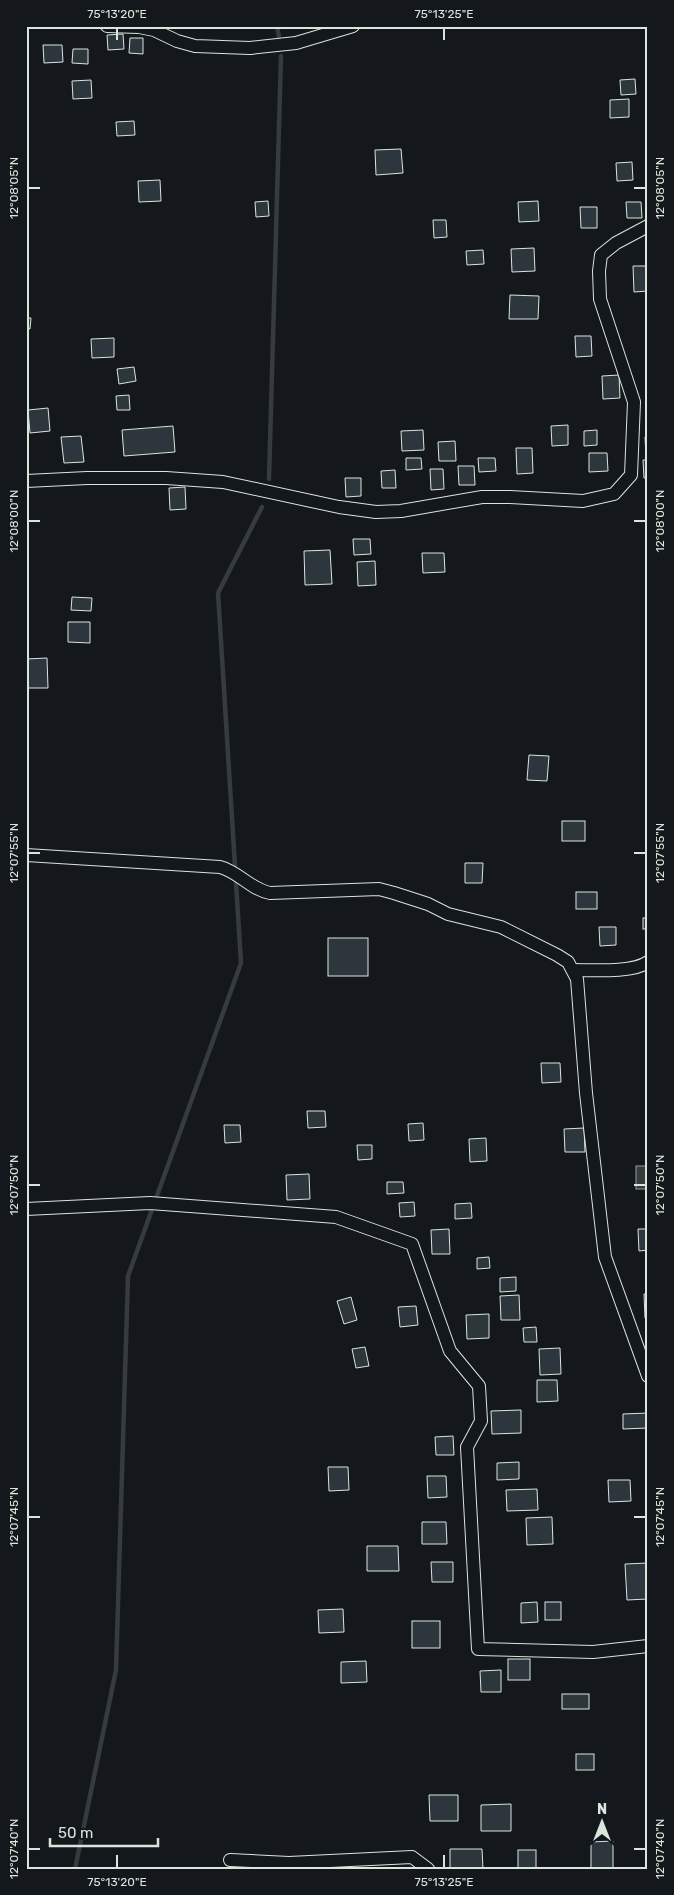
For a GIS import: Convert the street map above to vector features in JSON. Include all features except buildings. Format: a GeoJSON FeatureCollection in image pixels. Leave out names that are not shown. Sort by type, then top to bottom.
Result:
{"type":"FeatureCollection","features":[{"type":"Feature","properties":{"kind":"street"},"geometry":{"type":"LineString","coordinates":[[107,26],[139,27],[154,30],[177,41],[195,46],[250,48],[296,43],[353,26]]}},
{"type":"Feature","properties":{"kind":"street"},"geometry":{"type":"LineString","coordinates":[[26,481],[87,478],[166,478],[223,482],[339,507],[376,512],[402,511],[482,497],[583,501],[614,494],[631,475],[634,402],[600,299],[599,271],[601,255],[648,226]]}},
{"type":"Feature","properties":{"kind":"street"},"geometry":{"type":"LineString","coordinates":[[26,855],[220,867],[229,869],[259,891],[379,889],[428,904],[448,914],[501,927],[568,962],[577,979],[586,1093],[606,1257],[648,1376]]}},
{"type":"Feature","properties":{"kind":"street"},"geometry":{"type":"LineString","coordinates":[[572,970],[628,968],[644,965],[648,962]]}},
{"type":"Feature","properties":{"kind":"street"},"geometry":{"type":"LineString","coordinates":[[26,1209],[167,1204],[336,1217],[412,1244],[450,1351],[479,1386],[481,1421],[467,1447],[478,1649],[592,1652],[648,1646]]}},
{"type":"Feature","properties":{"kind":"street"},"geometry":{"type":"LineString","coordinates":[[230,1860],[288,1863],[412,1857],[428,1869]]}},
{"type":"Feature","properties":{"kind":"shaded area"},"geometry":{"type":"Polygon","coordinates":[[[636,1166],[648,1166],[648,1189],[636,1189],[636,1166]]]}},
{"type":"Feature","properties":{"kind":"waterway"},"geometry":{"type":"LineString","coordinates":[[277,26],[279,37]]}},
{"type":"Feature","properties":{"kind":"waterway"},"geometry":{"type":"LineString","coordinates":[[269,479],[281,56]]}},
{"type":"Feature","properties":{"kind":"waterway"},"geometry":{"type":"LineString","coordinates":[[75,1869],[116,1670],[128,1276],[241,963],[218,593],[262,507]]}}]}
